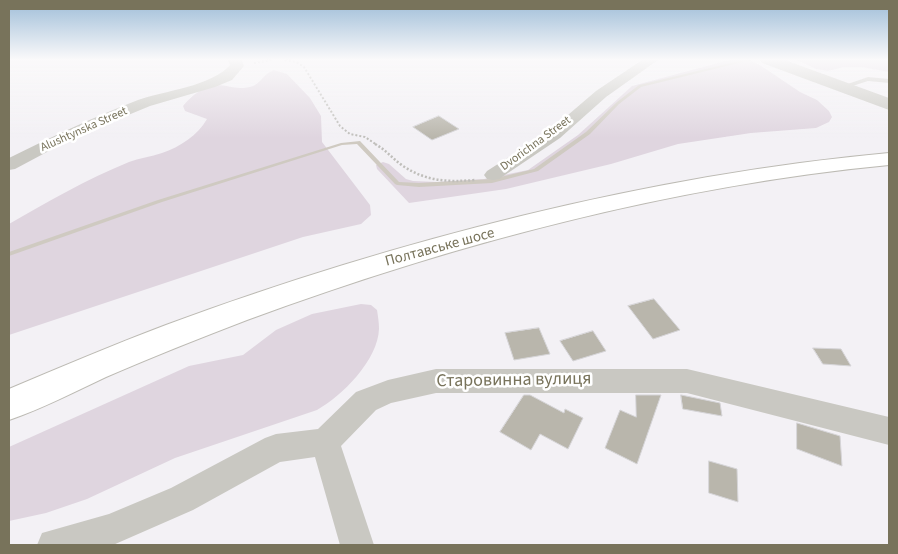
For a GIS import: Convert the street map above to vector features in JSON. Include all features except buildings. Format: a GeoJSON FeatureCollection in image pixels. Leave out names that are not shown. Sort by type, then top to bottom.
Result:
{"type":"FeatureCollection","features":[{"type":"Feature","properties":{"kind":"main road","name":"Полтавське шосе"},"geometry":{"type":"LineString","coordinates":[[9,405],[177,334],[305,287],[404,257],[588,208],[724,181],[854,162],[889,159]]}},
{"type":"Feature","properties":{"kind":"street","name":"Alushtynska Street"},"geometry":{"type":"LineString","coordinates":[[9,165],[69,134],[145,103],[204,86]]}},
{"type":"Feature","properties":{"kind":"street","name":"Dvorichna Street"},"geometry":{"type":"LineString","coordinates":[[493,175],[554,134],[613,86]]}},
{"type":"Feature","properties":{"kind":"street"},"geometry":{"type":"LineString","coordinates":[[840,86],[889,104]]}},
{"type":"Feature","properties":{"kind":"street","name":"Старовинна вулиця"},"geometry":{"type":"LineString","coordinates":[[325,442],[366,401],[388,392],[436,381],[688,381],[889,431]]}},
{"type":"Feature","properties":{"kind":"street"},"geometry":{"type":"LineString","coordinates":[[54,545],[110,530],[182,499],[276,448],[325,442],[357,545]]}},
{"type":"Feature","properties":{"kind":"path"},"geometry":{"type":"LineString","coordinates":[[316,86],[340,126],[350,134],[365,137],[387,151],[402,165],[421,176],[445,182],[475,180],[493,175]]}},
{"type":"Feature","properties":{"kind":"shaded area"},"geometry":{"type":"Polygon","coordinates":[[[213,86],[238,88],[298,86],[310,98],[321,116],[322,142],[370,205],[371,215],[361,224],[303,237],[9,335],[9,224],[98,176],[133,161],[169,150],[188,140],[207,119],[185,111],[183,106],[202,89],[213,86]]]}},
{"type":"Feature","properties":{"kind":"shaded area"},"geometry":{"type":"Polygon","coordinates":[[[632,86],[791,86],[817,100],[829,111],[832,117],[829,122],[816,128],[751,133],[678,144],[611,164],[506,189],[409,203],[377,169],[376,165],[383,162],[389,164],[406,179],[437,182],[484,179],[528,170],[578,135],[632,86]]]}},
{"type":"Feature","properties":{"kind":"shaded area"},"geometry":{"type":"Polygon","coordinates":[[[361,304],[371,305],[377,310],[379,329],[377,341],[366,365],[327,404],[317,410],[175,458],[87,499],[46,513],[9,521],[9,447],[189,366],[243,355],[276,330],[312,314],[361,304]]]}},
{"type":"Feature","properties":{"kind":"waterway"},"geometry":{"type":"LineString","coordinates":[[9,254],[160,201],[341,144],[358,142],[397,183],[419,185],[492,181],[536,170],[588,133],[618,103],[641,86]]}}]}
